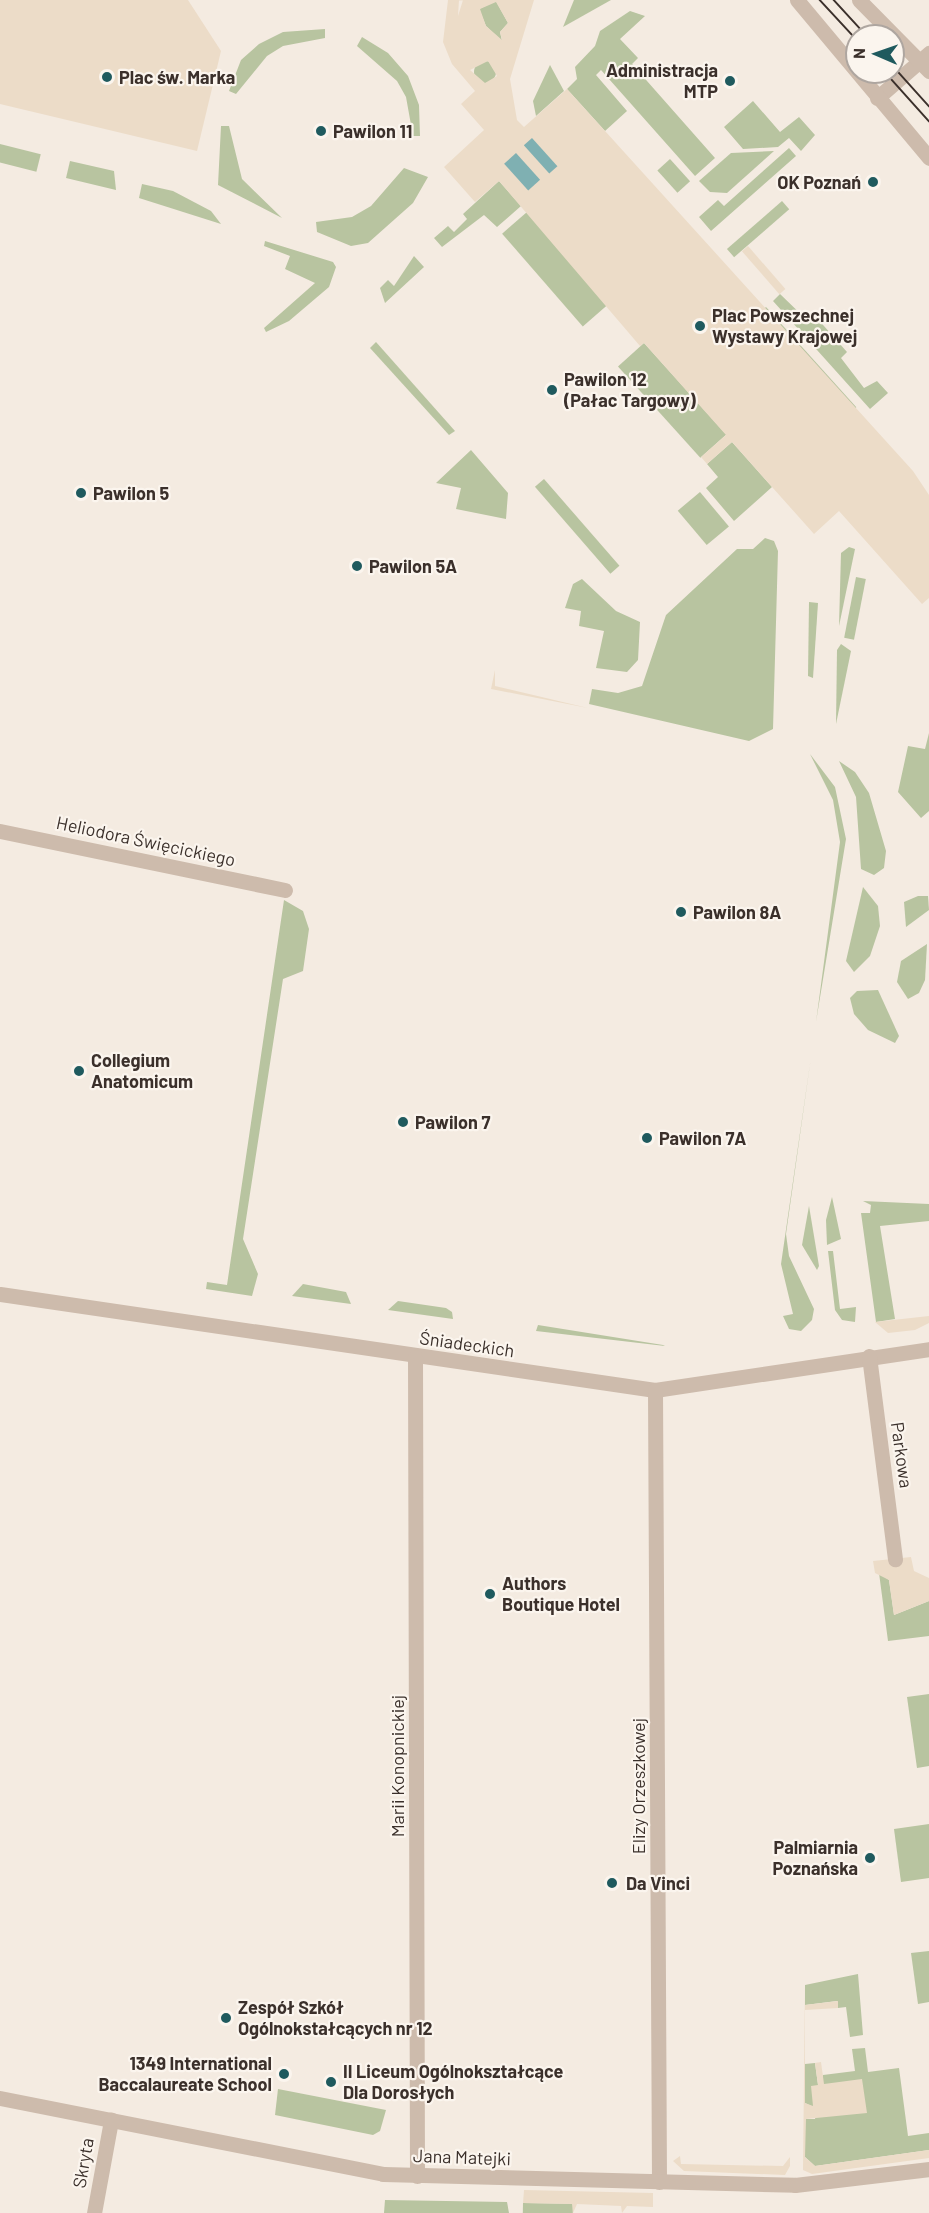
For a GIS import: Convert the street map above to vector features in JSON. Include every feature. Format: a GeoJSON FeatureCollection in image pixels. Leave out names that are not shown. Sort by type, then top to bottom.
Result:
{"type":"FeatureCollection","features":[{"type":"Feature","properties":{"kind":"street"},"geometry":{"type":"LineString","coordinates":[[796,0],[929,158]]}},
{"type":"Feature","properties":{"kind":"street"},"geometry":{"type":"LineString","coordinates":[[859,0],[926,62],[877,98]]}},
{"type":"Feature","properties":{"kind":"street","name":"Heliodora Święcickiego"},"geometry":{"type":"LineString","coordinates":[[0,831],[285,890]]}},
{"type":"Feature","properties":{"kind":"street","name":"Śniadeckich"},"geometry":{"type":"LineString","coordinates":[[0,1294],[416,1357],[655,1390],[869,1356],[929,1349]]}},
{"type":"Feature","properties":{"kind":"street","name":"Parkowa"},"geometry":{"type":"LineString","coordinates":[[869,1356],[895,1559]]}},
{"type":"Feature","properties":{"kind":"street","name":"Marii Konopnickiej"},"geometry":{"type":"LineString","coordinates":[[416,1357],[417,2176]]}},
{"type":"Feature","properties":{"kind":"street","name":"Elizy Orzeszkowej"},"geometry":{"type":"LineString","coordinates":[[655,1390],[659,2182]]}},
{"type":"Feature","properties":{"kind":"street","name":"Jana Matejki"},"geometry":{"type":"LineString","coordinates":[[0,2098],[373,2173],[795,2185],[929,2169]]}},
{"type":"Feature","properties":{"kind":"street","name":"Skryta"},"geometry":{"type":"LineString","coordinates":[[93,2213],[111,2120]]}},
{"type":"Feature","properties":{"kind":"green space"},"geometry":{"type":"Polygon","coordinates":[[[574,0],[611,0],[563,27],[574,0]]]}},
{"type":"Feature","properties":{"kind":"green space"},"geometry":{"type":"Polygon","coordinates":[[[496,1],[508,23],[500,32],[502,41],[486,26],[479,9],[496,1]]]}},
{"type":"Feature","properties":{"kind":"green space"},"geometry":{"type":"Polygon","coordinates":[[[630,11],[645,16],[620,39],[638,58],[632,64],[715,158],[695,176],[601,70],[596,75],[627,111],[605,131],[567,89],[577,79],[575,67],[595,46],[600,31],[630,11]]]}},
{"type":"Feature","properties":{"kind":"green space"},"geometry":{"type":"Polygon","coordinates":[[[325,29],[325,38],[283,46],[267,56],[236,94],[229,91],[241,60],[259,44],[283,32],[325,29]]]}},
{"type":"Feature","properties":{"kind":"green space"},"geometry":{"type":"Polygon","coordinates":[[[362,37],[388,53],[408,76],[419,105],[420,136],[413,136],[406,97],[397,81],[357,46],[362,37]]]}},
{"type":"Feature","properties":{"kind":"green space"},"geometry":{"type":"Polygon","coordinates":[[[485,61],[493,64],[496,72],[493,80],[485,83],[477,80],[474,72],[477,64],[485,61]]]}},
{"type":"Feature","properties":{"kind":"green space"},"geometry":{"type":"Polygon","coordinates":[[[550,65],[564,91],[536,116],[533,101],[550,65]]]}},
{"type":"Feature","properties":{"kind":"green space"},"geometry":{"type":"Polygon","coordinates":[[[753,101],[780,132],[799,117],[815,135],[801,151],[789,138],[778,147],[743,149],[724,127],[753,101]]]}},
{"type":"Feature","properties":{"kind":"green space"},"geometry":{"type":"Polygon","coordinates":[[[221,126],[229,126],[242,179],[282,218],[218,185],[221,126]]]}},
{"type":"Feature","properties":{"kind":"green space"},"geometry":{"type":"Polygon","coordinates":[[[0,144],[41,154],[36,172],[0,163],[0,144]]]}},
{"type":"Feature","properties":{"kind":"green space"},"geometry":{"type":"Polygon","coordinates":[[[789,148],[796,156],[711,231],[699,217],[718,200],[724,206],[789,148]]]}},
{"type":"Feature","properties":{"kind":"green space"},"geometry":{"type":"Polygon","coordinates":[[[774,151],[727,193],[710,192],[699,181],[731,153],[774,151]]]}},
{"type":"Feature","properties":{"kind":"green space"},"geometry":{"type":"Polygon","coordinates":[[[670,159],[690,181],[677,193],[657,170],[670,159]]]}},
{"type":"Feature","properties":{"kind":"green space"},"geometry":{"type":"Polygon","coordinates":[[[70,161],[114,171],[116,190],[66,178],[70,161]]]}},
{"type":"Feature","properties":{"kind":"green space"},"geometry":{"type":"Polygon","coordinates":[[[404,168],[428,177],[413,203],[368,243],[351,246],[317,232],[316,222],[352,217],[371,206],[404,168]]]}},
{"type":"Feature","properties":{"kind":"green space"},"geometry":{"type":"Polygon","coordinates":[[[499,181],[521,206],[497,227],[484,215],[442,247],[434,238],[448,226],[454,232],[467,219],[463,214],[499,181]]]}},
{"type":"Feature","properties":{"kind":"green space"},"geometry":{"type":"Polygon","coordinates":[[[142,184],[173,191],[211,211],[221,224],[139,198],[142,184]]]}},
{"type":"Feature","properties":{"kind":"green space"},"geometry":{"type":"Polygon","coordinates":[[[782,201],[789,209],[734,257],[727,249],[782,201]]]}},
{"type":"Feature","properties":{"kind":"green space"},"geometry":{"type":"Polygon","coordinates":[[[527,212],[608,305],[583,326],[502,234],[527,212]]]}},
{"type":"Feature","properties":{"kind":"green space"},"geometry":{"type":"Polygon","coordinates":[[[265,241],[333,262],[336,267],[329,287],[289,321],[266,332],[264,328],[315,283],[285,269],[290,256],[264,246],[265,241]]]}},
{"type":"Feature","properties":{"kind":"green space"},"geometry":{"type":"Polygon","coordinates":[[[414,256],[424,267],[385,303],[380,288],[388,280],[394,286],[414,256]]]}},
{"type":"Feature","properties":{"kind":"green space"},"geometry":{"type":"Polygon","coordinates":[[[780,294],[809,322],[816,317],[847,352],[841,358],[864,388],[877,381],[888,393],[870,409],[773,301],[780,294]]]}},
{"type":"Feature","properties":{"kind":"green space"},"geometry":{"type":"Polygon","coordinates":[[[766,307],[856,407],[853,410],[763,310],[766,307]]]}},
{"type":"Feature","properties":{"kind":"green space"},"geometry":{"type":"Polygon","coordinates":[[[376,342],[455,431],[449,435],[370,348],[376,342]]]}},
{"type":"Feature","properties":{"kind":"green space"},"geometry":{"type":"Polygon","coordinates":[[[644,343],[726,434],[700,458],[618,366],[644,343]]]}},
{"type":"Feature","properties":{"kind":"green space"},"geometry":{"type":"Polygon","coordinates":[[[732,442],[772,487],[734,521],[706,488],[718,477],[707,464],[732,442]]]}},
{"type":"Feature","properties":{"kind":"green space"},"geometry":{"type":"Polygon","coordinates":[[[471,450],[508,493],[506,519],[456,509],[461,488],[436,483],[471,450]]]}},
{"type":"Feature","properties":{"kind":"green space"},"geometry":{"type":"Polygon","coordinates":[[[544,479],[619,566],[610,574],[535,487],[544,479]]]}},
{"type":"Feature","properties":{"kind":"green space"},"geometry":{"type":"Polygon","coordinates":[[[700,492],[729,526],[707,545],[678,511],[700,492]]]}},
{"type":"Feature","properties":{"kind":"green space"},"geometry":{"type":"Polygon","coordinates":[[[765,538],[774,541],[778,551],[773,729],[749,741],[589,704],[592,689],[618,693],[642,686],[666,615],[737,549],[753,549],[765,538]]]}},
{"type":"Feature","properties":{"kind":"green space"},"geometry":{"type":"Polygon","coordinates":[[[849,547],[855,549],[839,626],[841,553],[849,547]]]}},
{"type":"Feature","properties":{"kind":"green space"},"geometry":{"type":"Polygon","coordinates":[[[856,577],[866,579],[854,640],[844,638],[856,577]]]}},
{"type":"Feature","properties":{"kind":"green space"},"geometry":{"type":"Polygon","coordinates":[[[582,579],[616,611],[640,622],[638,660],[627,672],[596,668],[604,631],[579,626],[581,611],[565,608],[573,584],[582,579]]]}},
{"type":"Feature","properties":{"kind":"green space"},"geometry":{"type":"Polygon","coordinates":[[[809,602],[818,603],[813,678],[808,676],[809,602]]]}},
{"type":"Feature","properties":{"kind":"green space"},"geometry":{"type":"Polygon","coordinates":[[[841,644],[851,651],[836,724],[837,650],[841,644]]]}},
{"type":"Feature","properties":{"kind":"green space"},"geometry":{"type":"Polygon","coordinates":[[[929,733],[929,811],[921,818],[898,792],[908,746],[925,749],[929,733]]]}},
{"type":"Feature","properties":{"kind":"green space"},"geometry":{"type":"Polygon","coordinates":[[[810,754],[835,787],[846,839],[816,1022],[840,842],[833,800],[810,754]]]}},
{"type":"Feature","properties":{"kind":"green space"},"geometry":{"type":"Polygon","coordinates":[[[839,761],[855,772],[869,793],[886,851],[884,868],[874,875],[861,869],[856,797],[839,761]]]}},
{"type":"Feature","properties":{"kind":"green space"},"geometry":{"type":"Polygon","coordinates":[[[863,887],[878,906],[880,926],[870,956],[854,972],[846,961],[863,887]]]}},
{"type":"Feature","properties":{"kind":"green space"},"geometry":{"type":"Polygon","coordinates":[[[918,896],[928,896],[929,910],[906,927],[904,902],[918,896]]]}},
{"type":"Feature","properties":{"kind":"green space"},"geometry":{"type":"Polygon","coordinates":[[[284,900],[303,911],[309,929],[303,971],[283,979],[243,1239],[258,1274],[252,1296],[206,1289],[207,1282],[227,1285],[284,900]]]}},
{"type":"Feature","properties":{"kind":"green space"},"geometry":{"type":"Polygon","coordinates":[[[927,944],[925,980],[919,993],[908,999],[897,982],[901,961],[927,944]]]}},
{"type":"Feature","properties":{"kind":"green space"},"geometry":{"type":"Polygon","coordinates":[[[878,990],[899,1036],[895,1043],[868,1030],[854,1014],[850,998],[857,991],[878,990]]]}},
{"type":"Feature","properties":{"kind":"green space"},"geometry":{"type":"Polygon","coordinates":[[[811,1057],[786,1234],[789,1256],[814,1309],[812,1320],[801,1331],[789,1329],[783,1316],[793,1314],[781,1264],[811,1057]]]}},
{"type":"Feature","properties":{"kind":"green space"},"geometry":{"type":"Polygon","coordinates":[[[832,1197],[841,1239],[827,1245],[826,1220],[832,1197]]]}},
{"type":"Feature","properties":{"kind":"green space"},"geometry":{"type":"Polygon","coordinates":[[[863,1201],[929,1204],[929,1221],[880,1226],[895,1319],[876,1322],[861,1213],[870,1213],[871,1205],[863,1201]]]}},
{"type":"Feature","properties":{"kind":"green space"},"geometry":{"type":"Polygon","coordinates":[[[809,1206],[819,1266],[817,1270],[802,1245],[809,1206]]]}},
{"type":"Feature","properties":{"kind":"green space"},"geometry":{"type":"Polygon","coordinates":[[[828,1251],[833,1251],[840,1309],[856,1307],[855,1322],[842,1320],[835,1310],[828,1251]]]}},
{"type":"Feature","properties":{"kind":"green space"},"geometry":{"type":"Polygon","coordinates":[[[303,1284],[346,1292],[351,1304],[292,1296],[303,1284]]]}},
{"type":"Feature","properties":{"kind":"green space"},"geometry":{"type":"Polygon","coordinates":[[[398,1301],[446,1308],[452,1312],[453,1319],[388,1310],[398,1301]]]}},
{"type":"Feature","properties":{"kind":"green space"},"geometry":{"type":"Polygon","coordinates":[[[538,1325],[663,1345],[665,1346],[536,1331],[538,1325]]]}},
{"type":"Feature","properties":{"kind":"green space"},"geometry":{"type":"Polygon","coordinates":[[[879,1573],[889,1580],[894,1615],[929,1601],[929,1636],[888,1641],[879,1573]]]}},
{"type":"Feature","properties":{"kind":"green space"},"geometry":{"type":"Polygon","coordinates":[[[929,1694],[929,1766],[917,1768],[907,1697],[929,1694]]]}},
{"type":"Feature","properties":{"kind":"green space"},"geometry":{"type":"Polygon","coordinates":[[[929,1824],[929,1878],[901,1882],[894,1829],[929,1824]]]}},
{"type":"Feature","properties":{"kind":"green space"},"geometry":{"type":"Polygon","coordinates":[[[929,1951],[929,2002],[918,2004],[911,1953],[929,1951]]]}},
{"type":"Feature","properties":{"kind":"green space"},"geometry":{"type":"Polygon","coordinates":[[[858,1974],[863,2035],[850,2037],[846,2007],[838,2008],[837,2001],[805,2005],[805,1985],[858,1974]]]}},
{"type":"Feature","properties":{"kind":"green space"},"geometry":{"type":"Polygon","coordinates":[[[865,2048],[868,2072],[899,2068],[908,2136],[929,2133],[929,2150],[815,2166],[805,2157],[805,2119],[815,2119],[823,2075],[855,2071],[852,2049],[865,2048]]]}},
{"type":"Feature","properties":{"kind":"green space"},"geometry":{"type":"Polygon","coordinates":[[[815,2063],[818,2085],[813,2107],[805,2103],[805,2064],[815,2063]]]}},
{"type":"Feature","properties":{"kind":"green space"},"geometry":{"type":"Polygon","coordinates":[[[278,2089],[386,2110],[380,2131],[373,2135],[275,2115],[278,2089]]]}},
{"type":"Feature","properties":{"kind":"green space"},"geometry":{"type":"Polygon","coordinates":[[[385,2200],[507,2202],[509,2213],[384,2213],[385,2200]]]}},
{"type":"Feature","properties":{"kind":"green space"},"geometry":{"type":"Polygon","coordinates":[[[523,2203],[573,2204],[573,2213],[523,2213],[523,2203]]]}},
{"type":"Feature","properties":{"kind":"shaded area","name":"Plac św. Marka"},"geometry":{"type":"Polygon","coordinates":[[[0,0],[188,0],[221,51],[197,151],[0,104],[0,0]]]}},
{"type":"Feature","properties":{"kind":"shaded area","name":"Plac Powszechnej Wystawy Krajowej"},"geometry":{"type":"Polygon","coordinates":[[[448,0],[459,0],[458,16],[463,0],[534,0],[510,79],[517,120],[524,127],[567,89],[913,471],[929,495],[929,598],[922,604],[839,511],[814,534],[732,442],[707,464],[701,457],[726,435],[644,343],[640,346],[499,181],[475,202],[444,167],[484,130],[461,104],[475,91],[452,64],[443,42],[448,0]],[[496,2],[480,9],[486,26],[502,40],[500,32],[508,23],[496,2]],[[488,61],[470,70],[485,83],[497,76],[488,61]]]}},
{"type":"Feature","properties":{"kind":"shaded area"},"geometry":{"type":"Polygon","coordinates":[[[748,246],[785,289],[779,294],[742,251],[748,246]]]}},
{"type":"Feature","properties":{"kind":"shaded area"},"geometry":{"type":"Polygon","coordinates":[[[495,670],[495,686],[588,708],[491,689],[495,670]]]}},
{"type":"Feature","properties":{"kind":"shaded area"},"geometry":{"type":"Polygon","coordinates":[[[929,1316],[929,1323],[915,1330],[888,1333],[875,1322],[929,1316]]]}},
{"type":"Feature","properties":{"kind":"shaded area"},"geometry":{"type":"Polygon","coordinates":[[[911,1557],[914,1571],[929,1578],[929,1601],[894,1615],[889,1580],[875,1573],[873,1561],[911,1557]]]}},
{"type":"Feature","properties":{"kind":"shaded area"},"geometry":{"type":"Polygon","coordinates":[[[805,1985],[805,2005],[838,2001],[838,2008],[805,2010],[805,2103],[813,2106],[811,2086],[818,2085],[815,2063],[821,2062],[824,2084],[862,2079],[867,2113],[806,2119],[805,2157],[815,2166],[929,2150],[929,2158],[812,2174],[803,2170],[805,1985]]]}},
{"type":"Feature","properties":{"kind":"shaded area"},"geometry":{"type":"Polygon","coordinates":[[[680,2156],[681,2164],[783,2166],[790,2157],[790,2166],[785,2175],[684,2171],[673,2161],[680,2156]]]}},
{"type":"Feature","properties":{"kind":"shaded area"},"geometry":{"type":"Polygon","coordinates":[[[524,2190],[653,2193],[653,2207],[627,2206],[622,2213],[621,2206],[577,2204],[573,2213],[572,2204],[523,2203],[524,2190]]]}},
{"type":"Feature","properties":{"kind":"water"},"geometry":{"type":"Polygon","coordinates":[[[532,138],[557,166],[549,174],[524,145],[532,138]]]}},
{"type":"Feature","properties":{"kind":"water"},"geometry":{"type":"Polygon","coordinates":[[[516,153],[540,180],[528,190],[504,164],[516,153]]]}},
{"type":"Feature","properties":{"kind":"tram line"},"geometry":{"type":"LineString","coordinates":[[820,0],[845,27]]}},
{"type":"Feature","properties":{"kind":"tram line"},"geometry":{"type":"LineString","coordinates":[[834,0],[856,24]]}},
{"type":"Feature","properties":{"kind":"tram line"},"geometry":{"type":"LineString","coordinates":[[905,79],[929,106]]}},
{"type":"Feature","properties":{"kind":"tram line"},"geometry":{"type":"LineString","coordinates":[[896,84],[929,121]]}},
{"type":"Feature","properties":{"kind":"place","name":"Plac św. Marka"},"geometry":{"type":"Point","coordinates":[107,77]}},
{"type":"Feature","properties":{"kind":"place","name":"Administracja MTP"},"geometry":{"type":"Point","coordinates":[730,81]}},
{"type":"Feature","properties":{"kind":"place","name":"Pawilon 11"},"geometry":{"type":"Point","coordinates":[321,131]}},
{"type":"Feature","properties":{"kind":"place","name":"OK Poznań"},"geometry":{"type":"Point","coordinates":[873,182]}},
{"type":"Feature","properties":{"kind":"place","name":"Plac Powszechnej Wystawy Krajowej"},"geometry":{"type":"Point","coordinates":[700,326]}},
{"type":"Feature","properties":{"kind":"place","name":"Pawilon 12 (Pałac Targowy)"},"geometry":{"type":"Point","coordinates":[552,390]}},
{"type":"Feature","properties":{"kind":"place","name":"Pawilon 5"},"geometry":{"type":"Point","coordinates":[81,493]}},
{"type":"Feature","properties":{"kind":"place","name":"Pawilon 5A"},"geometry":{"type":"Point","coordinates":[357,566]}},
{"type":"Feature","properties":{"kind":"place","name":"Pawilon 8A"},"geometry":{"type":"Point","coordinates":[681,912]}},
{"type":"Feature","properties":{"kind":"place","name":"Collegium Anatomicum"},"geometry":{"type":"Point","coordinates":[79,1071]}},
{"type":"Feature","properties":{"kind":"place","name":"Pawilon 7"},"geometry":{"type":"Point","coordinates":[403,1122]}},
{"type":"Feature","properties":{"kind":"place","name":"Pawilon 7A"},"geometry":{"type":"Point","coordinates":[647,1138]}},
{"type":"Feature","properties":{"kind":"place","name":"Authors Boutique Hotel"},"geometry":{"type":"Point","coordinates":[490,1594]}},
{"type":"Feature","properties":{"kind":"place","name":"Palmiarnia Poznańska"},"geometry":{"type":"Point","coordinates":[870,1858]}},
{"type":"Feature","properties":{"kind":"place","name":"Da Vinci"},"geometry":{"type":"Point","coordinates":[612,1883]}},
{"type":"Feature","properties":{"kind":"place","name":"Zespół Szkół Ogólnokstałcących nr 12"},"geometry":{"type":"Point","coordinates":[226,2018]}},
{"type":"Feature","properties":{"kind":"place","name":"1349 International Baccalaureate School"},"geometry":{"type":"Point","coordinates":[284,2074]}},
{"type":"Feature","properties":{"kind":"place","name":"II Liceum Ogólnokształcące Dla Dorosłych"},"geometry":{"type":"Point","coordinates":[331,2082]}}]}
